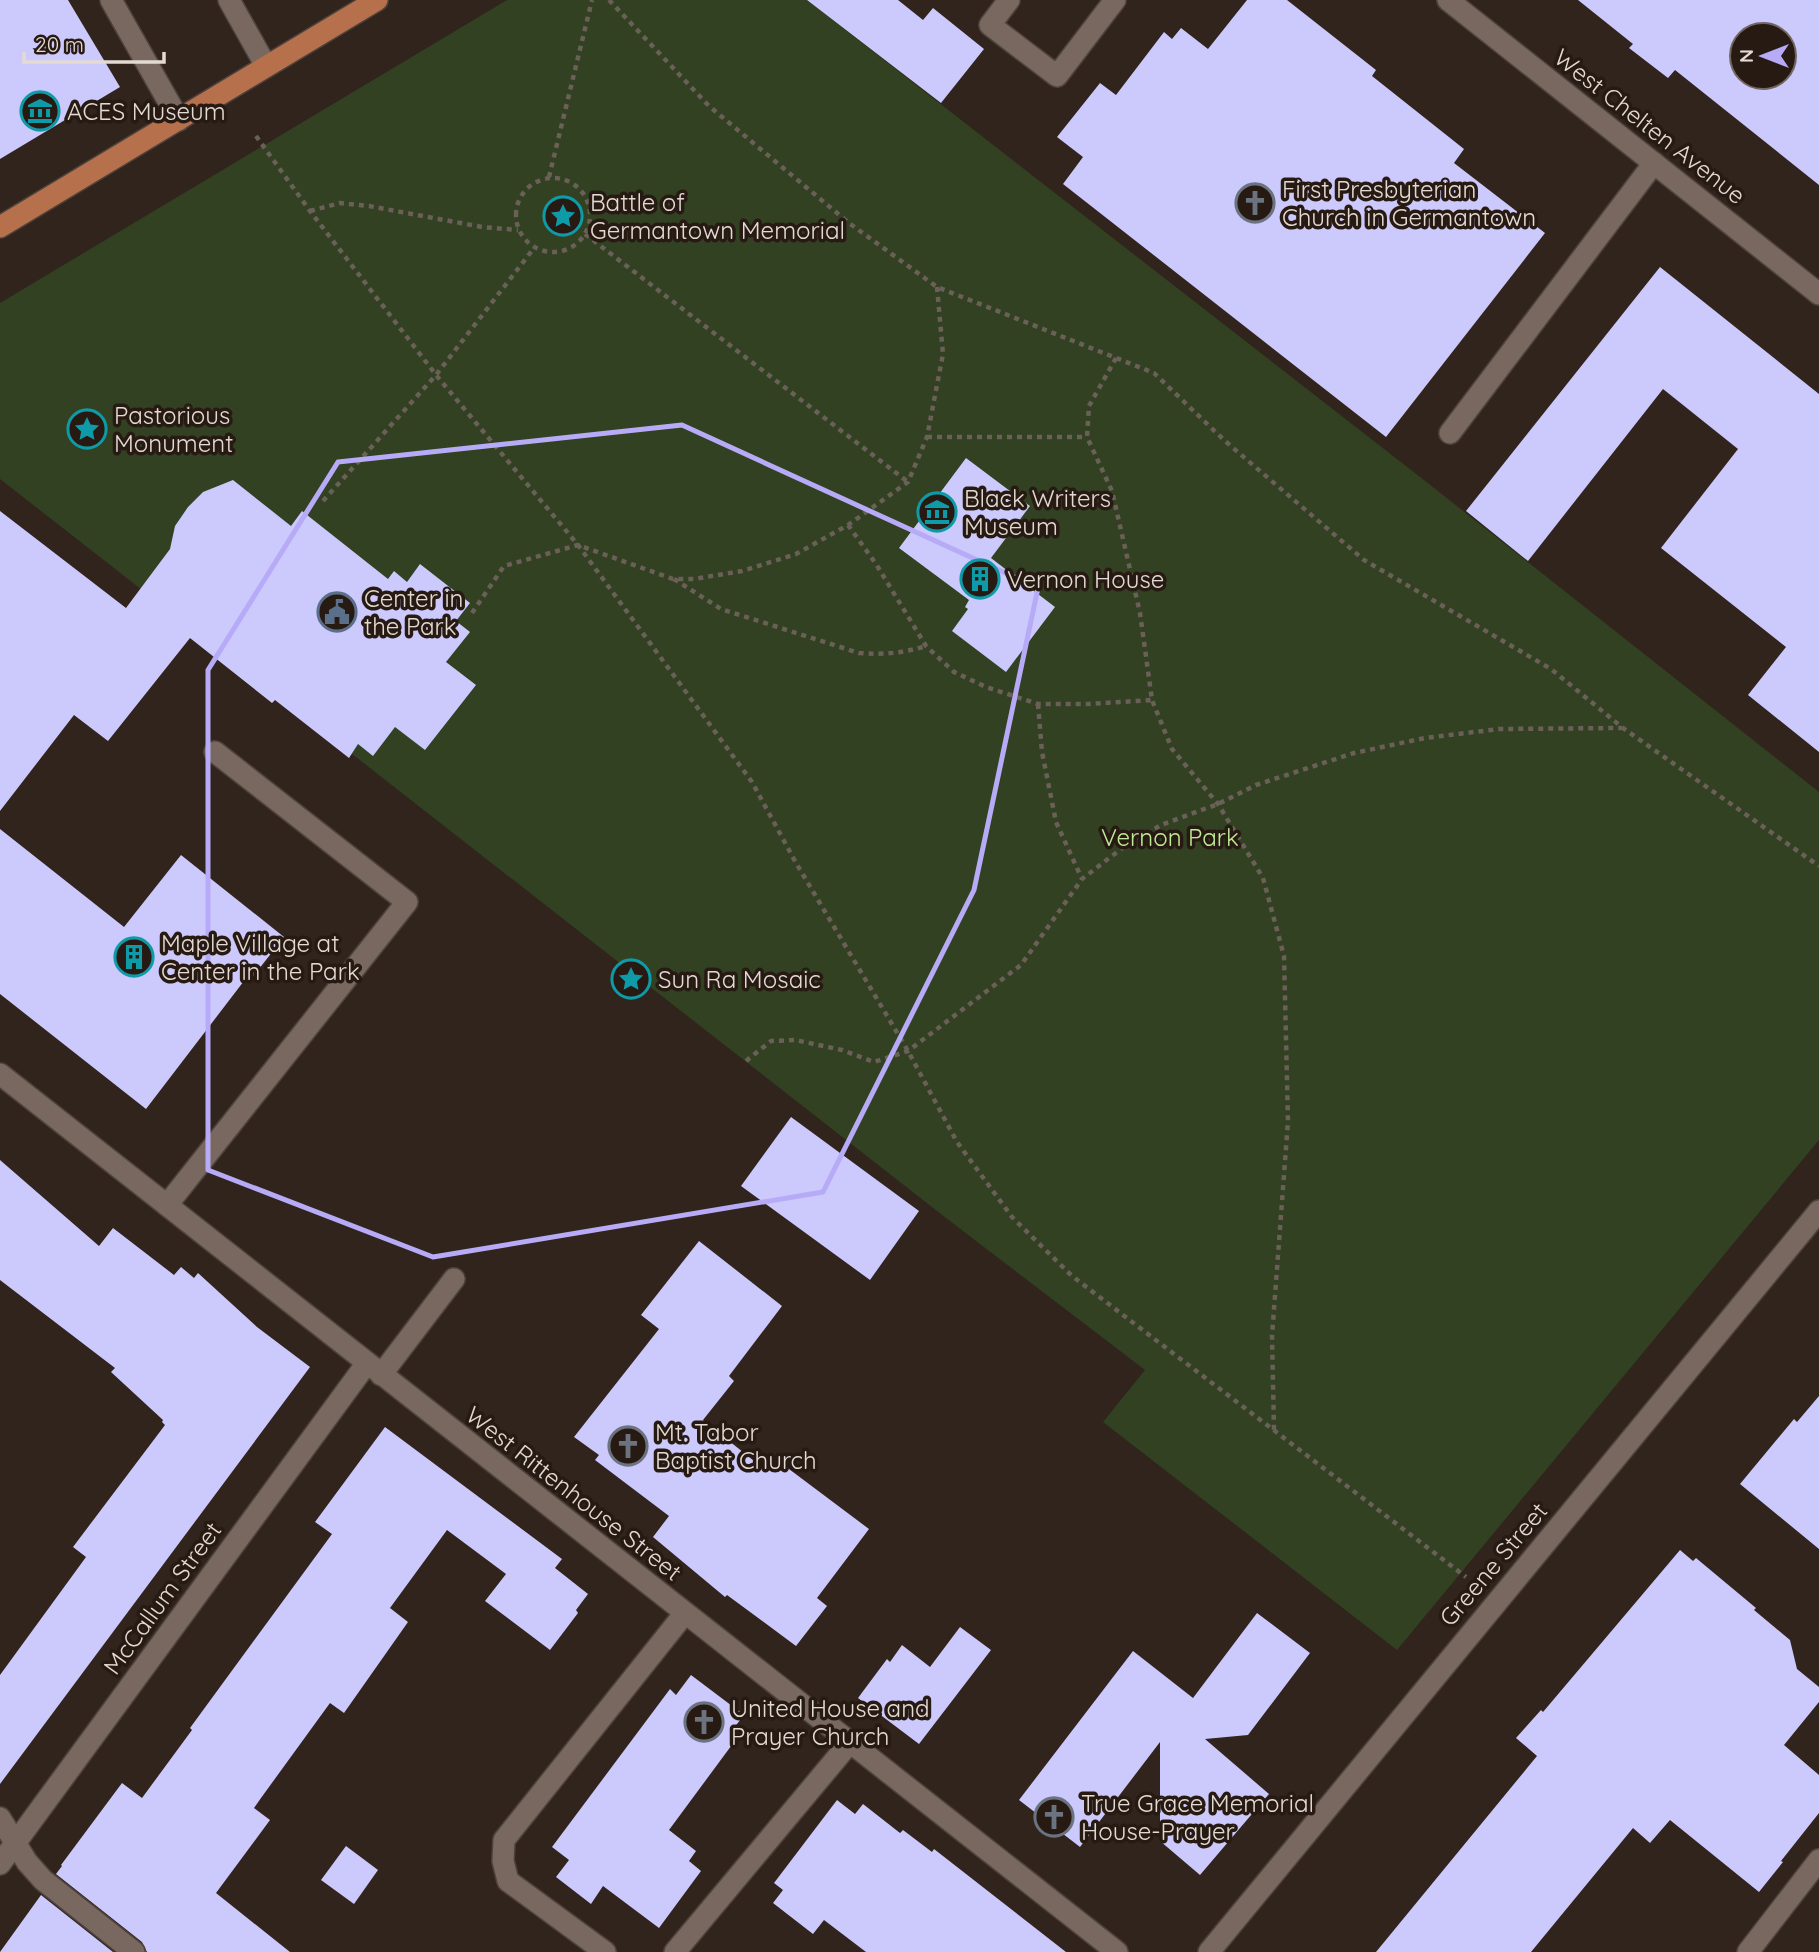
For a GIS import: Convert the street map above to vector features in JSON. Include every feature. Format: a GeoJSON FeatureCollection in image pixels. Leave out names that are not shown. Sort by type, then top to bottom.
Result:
{"type":"FeatureCollection","features":[{"type":"Feature","properties":{"kind":"main road"},"geometry":{"type":"LineString","coordinates":[[0,227],[377,0]]}},
{"type":"Feature","properties":{"kind":"street"},"geometry":{"type":"LineString","coordinates":[[111,0],[179,120]]}},
{"type":"Feature","properties":{"kind":"street"},"geometry":{"type":"LineString","coordinates":[[229,0],[266,66]]}},
{"type":"Feature","properties":{"kind":"street"},"geometry":{"type":"LineString","coordinates":[[1009,0],[990,25],[1057,76],[1115,0]]}},
{"type":"Feature","properties":{"kind":"street","name":"West Chelten Avenue"},"geometry":{"type":"LineString","coordinates":[[1448,0],[1819,294]]}},
{"type":"Feature","properties":{"kind":"street"},"geometry":{"type":"LineString","coordinates":[[1450,433],[1654,163]]}},
{"type":"Feature","properties":{"kind":"street"},"geometry":{"type":"LineString","coordinates":[[166,1205],[407,902],[215,752]]}},
{"type":"Feature","properties":{"kind":"street","name":"West Rittenhouse Street"},"geometry":{"type":"LineString","coordinates":[[0,1074],[1116,1952]]}},
{"type":"Feature","properties":{"kind":"street","name":"Greene Street"},"geometry":{"type":"LineString","coordinates":[[1209,1952],[1819,1211]]}},
{"type":"Feature","properties":{"kind":"street","name":"McCallum Street"},"geometry":{"type":"LineString","coordinates":[[0,1864],[374,1369],[454,1279]]}},
{"type":"Feature","properties":{"kind":"street"},"geometry":{"type":"LineString","coordinates":[[604,1952],[508,1881],[503,1861],[504,1840],[685,1613]]}},
{"type":"Feature","properties":{"kind":"street"},"geometry":{"type":"LineString","coordinates":[[675,1952],[851,1741]]}},
{"type":"Feature","properties":{"kind":"street"},"geometry":{"type":"LineString","coordinates":[[0,1818],[27,1862],[43,1880],[134,1952]]}},
{"type":"Feature","properties":{"kind":"street"},"geometry":{"type":"LineString","coordinates":[[1748,1952],[1819,1860]]}},
{"type":"Feature","properties":{"kind":"path"},"geometry":{"type":"LineString","coordinates":[[549,177],[592,0]]}},
{"type":"Feature","properties":{"kind":"path"},"geometry":{"type":"LineString","coordinates":[[609,0],[709,107],[849,223],[937,287],[1154,373],[1224,441],[1364,559],[1551,669],[1623,728],[1819,866]]}},
{"type":"Feature","properties":{"kind":"path"},"geometry":{"type":"LineString","coordinates":[[256,136],[436,375],[578,545],[752,782],[796,863],[908,1051],[957,1142],[1012,1217],[1072,1276],[1466,1577]]}},
{"type":"Feature","properties":{"kind":"path"},"geometry":{"type":"LineString","coordinates":[[549,177],[572,182],[588,200],[590,211],[585,234],[575,245],[563,251],[548,253],[534,248],[518,230],[515,216],[517,202],[525,190],[536,181],[549,177]]}},
{"type":"Feature","properties":{"kind":"path"},"geometry":{"type":"LineString","coordinates":[[310,211],[340,204],[369,206],[482,227],[518,230]]}},
{"type":"Feature","properties":{"kind":"path"},"geometry":{"type":"LineString","coordinates":[[585,234],[908,482]]}},
{"type":"Feature","properties":{"kind":"path"},"geometry":{"type":"LineString","coordinates":[[323,502],[436,375],[534,248]]}},
{"type":"Feature","properties":{"kind":"path"},"geometry":{"type":"LineString","coordinates":[[673,579],[694,579],[742,572],[796,554],[848,525],[908,482],[927,437],[943,354],[937,287]]}},
{"type":"Feature","properties":{"kind":"path"},"geometry":{"type":"LineString","coordinates":[[1116,358],[1089,406],[1087,437],[1112,491],[1140,613],[1152,700],[1172,749],[1217,804],[1264,878],[1284,956],[1288,1121],[1272,1336],[1274,1431]]}},
{"type":"Feature","properties":{"kind":"path"},"geometry":{"type":"LineString","coordinates":[[927,437],[1087,437]]}},
{"type":"Feature","properties":{"kind":"path"},"geometry":{"type":"LineString","coordinates":[[848,525],[876,564],[926,646],[954,672],[986,687],[1038,704],[1152,700]]}},
{"type":"Feature","properties":{"kind":"path"},"geometry":{"type":"LineString","coordinates":[[472,613],[504,566],[578,545],[673,579],[721,609],[859,653],[903,653],[926,646]]}},
{"type":"Feature","properties":{"kind":"path"},"geometry":{"type":"LineString","coordinates":[[1038,704],[1042,752],[1056,822],[1082,879]]}},
{"type":"Feature","properties":{"kind":"path"},"geometry":{"type":"LineString","coordinates":[[746,1061],[771,1041],[795,1040],[842,1050],[874,1062],[908,1051],[1021,965],[1082,879],[1121,849],[1161,825],[1217,804],[1256,785],[1354,753],[1425,738],[1499,729],[1623,728]]}},
{"type":"Feature","properties":{"kind":"highlighted area"},"geometry":{"type":"Polygon","coordinates":[[[682,425],[1038,588],[974,890],[823,1192],[433,1257],[208,1170],[208,670],[338,462],[682,425]]]}},
{"type":"Feature","properties":{"kind":"green space","name":"Vernon Park"},"geometry":{"type":"Polygon","coordinates":[[[507,0],[807,0],[1429,484],[1819,792],[1819,1140],[1397,1650],[1103,1422],[1145,1370],[946,1218],[0,479],[0,303],[507,0]]]}},
{"type":"Feature","properties":{"kind":"building"},"geometry":{"type":"Polygon","coordinates":[[[0,0],[68,0],[120,87],[0,159],[0,0]]]}},
{"type":"Feature","properties":{"kind":"building"},"geometry":{"type":"Polygon","coordinates":[[[807,0],[898,0],[923,20],[933,8],[984,49],[941,103],[807,0]]]}},
{"type":"Feature","properties":{"kind":"building","name":"First Presbyterian Church in Germantown"},"geometry":{"type":"Polygon","coordinates":[[[1247,0],[1287,0],[1376,70],[1372,76],[1464,149],[1454,163],[1545,233],[1386,437],[1063,184],[1083,157],[1057,137],[1100,83],[1116,95],[1164,32],[1172,39],[1181,28],[1208,49],[1247,0]]]}},
{"type":"Feature","properties":{"kind":"building"},"geometry":{"type":"Polygon","coordinates":[[[1578,0],[1819,0],[1819,185],[1675,70],[1668,78],[1629,48],[1633,44],[1578,0]]]}},
{"type":"Feature","properties":{"kind":"building"},"geometry":{"type":"Polygon","coordinates":[[[1660,267],[1819,394],[1819,752],[1748,695],[1786,647],[1661,548],[1738,449],[1663,389],[1528,561],[1466,511],[1660,267]]]}},
{"type":"Feature","properties":{"kind":"building","name":"Vernon House"},"geometry":{"type":"Polygon","coordinates":[[[966,458],[1030,506],[991,558],[1055,607],[1006,672],[952,631],[968,609],[965,607],[969,600],[899,548],[966,458]]]}},
{"type":"Feature","properties":{"kind":"building"},"geometry":{"type":"Polygon","coordinates":[[[233,480],[291,526],[302,511],[388,579],[394,571],[407,582],[420,564],[470,603],[456,621],[470,632],[446,662],[476,685],[425,750],[395,727],[373,756],[358,744],[349,758],[275,700],[272,703],[190,638],[108,741],[74,715],[0,811],[0,511],[126,608],[170,549],[175,526],[188,507],[203,492],[233,480]]]}},
{"type":"Feature","properties":{"kind":"building","name":"Maple Village at Center in the Park"},"geometry":{"type":"Polygon","coordinates":[[[0,829],[124,927],[181,855],[284,937],[251,979],[247,977],[146,1109],[0,994],[0,829]]]}},
{"type":"Feature","properties":{"kind":"building"},"geometry":{"type":"Polygon","coordinates":[[[791,1117],[919,1211],[870,1280],[741,1186],[791,1117]]]}},
{"type":"Feature","properties":{"kind":"building"},"geometry":{"type":"Polygon","coordinates":[[[0,1160],[99,1246],[113,1228],[174,1275],[181,1267],[194,1278],[198,1273],[257,1327],[310,1367],[0,1784],[0,1675],[86,1557],[73,1547],[165,1425],[163,1420],[111,1372],[115,1368],[0,1280],[0,1160]]]}},
{"type":"Feature","properties":{"kind":"building"},"geometry":{"type":"Polygon","coordinates":[[[699,1241],[782,1306],[729,1376],[734,1381],[703,1420],[764,1469],[773,1457],[869,1529],[817,1598],[827,1606],[796,1646],[727,1595],[725,1597],[653,1537],[669,1516],[595,1460],[599,1455],[574,1437],[659,1329],[641,1315],[699,1241]]]}},
{"type":"Feature","properties":{"kind":"building"},"geometry":{"type":"Polygon","coordinates":[[[1819,1396],[1819,1549],[1740,1484],[1794,1419],[1797,1422],[1819,1396]]]}},
{"type":"Feature","properties":{"kind":"building"},"geometry":{"type":"Polygon","coordinates":[[[385,1427],[562,1559],[555,1568],[588,1594],[576,1610],[578,1613],[550,1650],[485,1601],[506,1574],[447,1530],[390,1608],[408,1622],[344,1713],[330,1703],[261,1798],[254,1808],[270,1820],[216,1893],[290,1952],[147,1952],[142,1942],[56,1874],[122,1783],[142,1798],[332,1534],[315,1522],[385,1427]]]}},
{"type":"Feature","properties":{"kind":"building"},"geometry":{"type":"Polygon","coordinates":[[[1680,1550],[1693,1561],[1696,1558],[1790,1640],[1797,1669],[1819,1687],[1819,1702],[1784,1745],[1819,1775],[1819,1813],[1781,1861],[1783,1862],[1759,1892],[1670,1820],[1650,1843],[1633,1828],[1531,1952],[1376,1952],[1537,1756],[1516,1738],[1541,1710],[1543,1712],[1680,1550]]]}},
{"type":"Feature","properties":{"kind":"building"},"geometry":{"type":"Polygon","coordinates":[[[1257,1613],[1310,1653],[1248,1735],[1205,1739],[1269,1794],[1200,1875],[1160,1841],[1160,1742],[1080,1847],[1019,1800],[1133,1651],[1193,1698],[1257,1613]]]}},
{"type":"Feature","properties":{"kind":"building"},"geometry":{"type":"Polygon","coordinates":[[[960,1627],[991,1650],[919,1744],[858,1698],[887,1659],[890,1662],[902,1645],[930,1667],[960,1627]]]}},
{"type":"Feature","properties":{"kind":"building"},"geometry":{"type":"Polygon","coordinates":[[[691,1675],[744,1715],[730,1733],[737,1738],[669,1830],[696,1851],[689,1861],[701,1871],[659,1928],[603,1886],[591,1904],[556,1877],[569,1860],[552,1847],[670,1689],[676,1695],[691,1675]]]}},
{"type":"Feature","properties":{"kind":"building"},"geometry":{"type":"Polygon","coordinates":[[[837,1800],[855,1814],[863,1804],[900,1833],[903,1830],[932,1852],[934,1849],[1066,1952],[866,1952],[824,1920],[813,1934],[773,1903],[783,1890],[774,1883],[837,1800]]]}},
{"type":"Feature","properties":{"kind":"building"},"geometry":{"type":"Polygon","coordinates":[[[346,1846],[378,1870],[354,1904],[321,1880],[346,1846]]]}},
{"type":"Feature","properties":{"kind":"building"},"geometry":{"type":"Polygon","coordinates":[[[41,1895],[113,1952],[0,1952],[41,1895]]]}},
{"type":"Feature","properties":{"kind":"place","name":"ACES Museum"},"geometry":{"type":"Point","coordinates":[40,111]}},
{"type":"Feature","properties":{"kind":"place","name":"First Presbyterian Church in Germantown"},"geometry":{"type":"Point","coordinates":[1255,203]}},
{"type":"Feature","properties":{"kind":"place","name":"Battle of Germantown Memorial"},"geometry":{"type":"Point","coordinates":[563,216]}},
{"type":"Feature","properties":{"kind":"place","name":"Pastorious Monument"},"geometry":{"type":"Point","coordinates":[87,429]}},
{"type":"Feature","properties":{"kind":"place","name":"Black Writers Museum"},"geometry":{"type":"Point","coordinates":[937,512]}},
{"type":"Feature","properties":{"kind":"place","name":"Vernon House"},"geometry":{"type":"Point","coordinates":[980,579]}},
{"type":"Feature","properties":{"kind":"place","name":"Center in the Park"},"geometry":{"type":"Point","coordinates":[337,612]}},
{"type":"Feature","properties":{"kind":"place","name":"Maple Village at Center in the Park"},"geometry":{"type":"Point","coordinates":[134,957]}},
{"type":"Feature","properties":{"kind":"place","name":"Sun Ra Mosaic"},"geometry":{"type":"Point","coordinates":[631,979]}},
{"type":"Feature","properties":{"kind":"place","name":"Mt. Tabor Baptist Church"},"geometry":{"type":"Point","coordinates":[628,1446]}},
{"type":"Feature","properties":{"kind":"place","name":"United House and Prayer Church"},"geometry":{"type":"Point","coordinates":[704,1722]}},
{"type":"Feature","properties":{"kind":"place","name":"True Grace Memorial House-Prayer"},"geometry":{"type":"Point","coordinates":[1054,1817]}}]}
